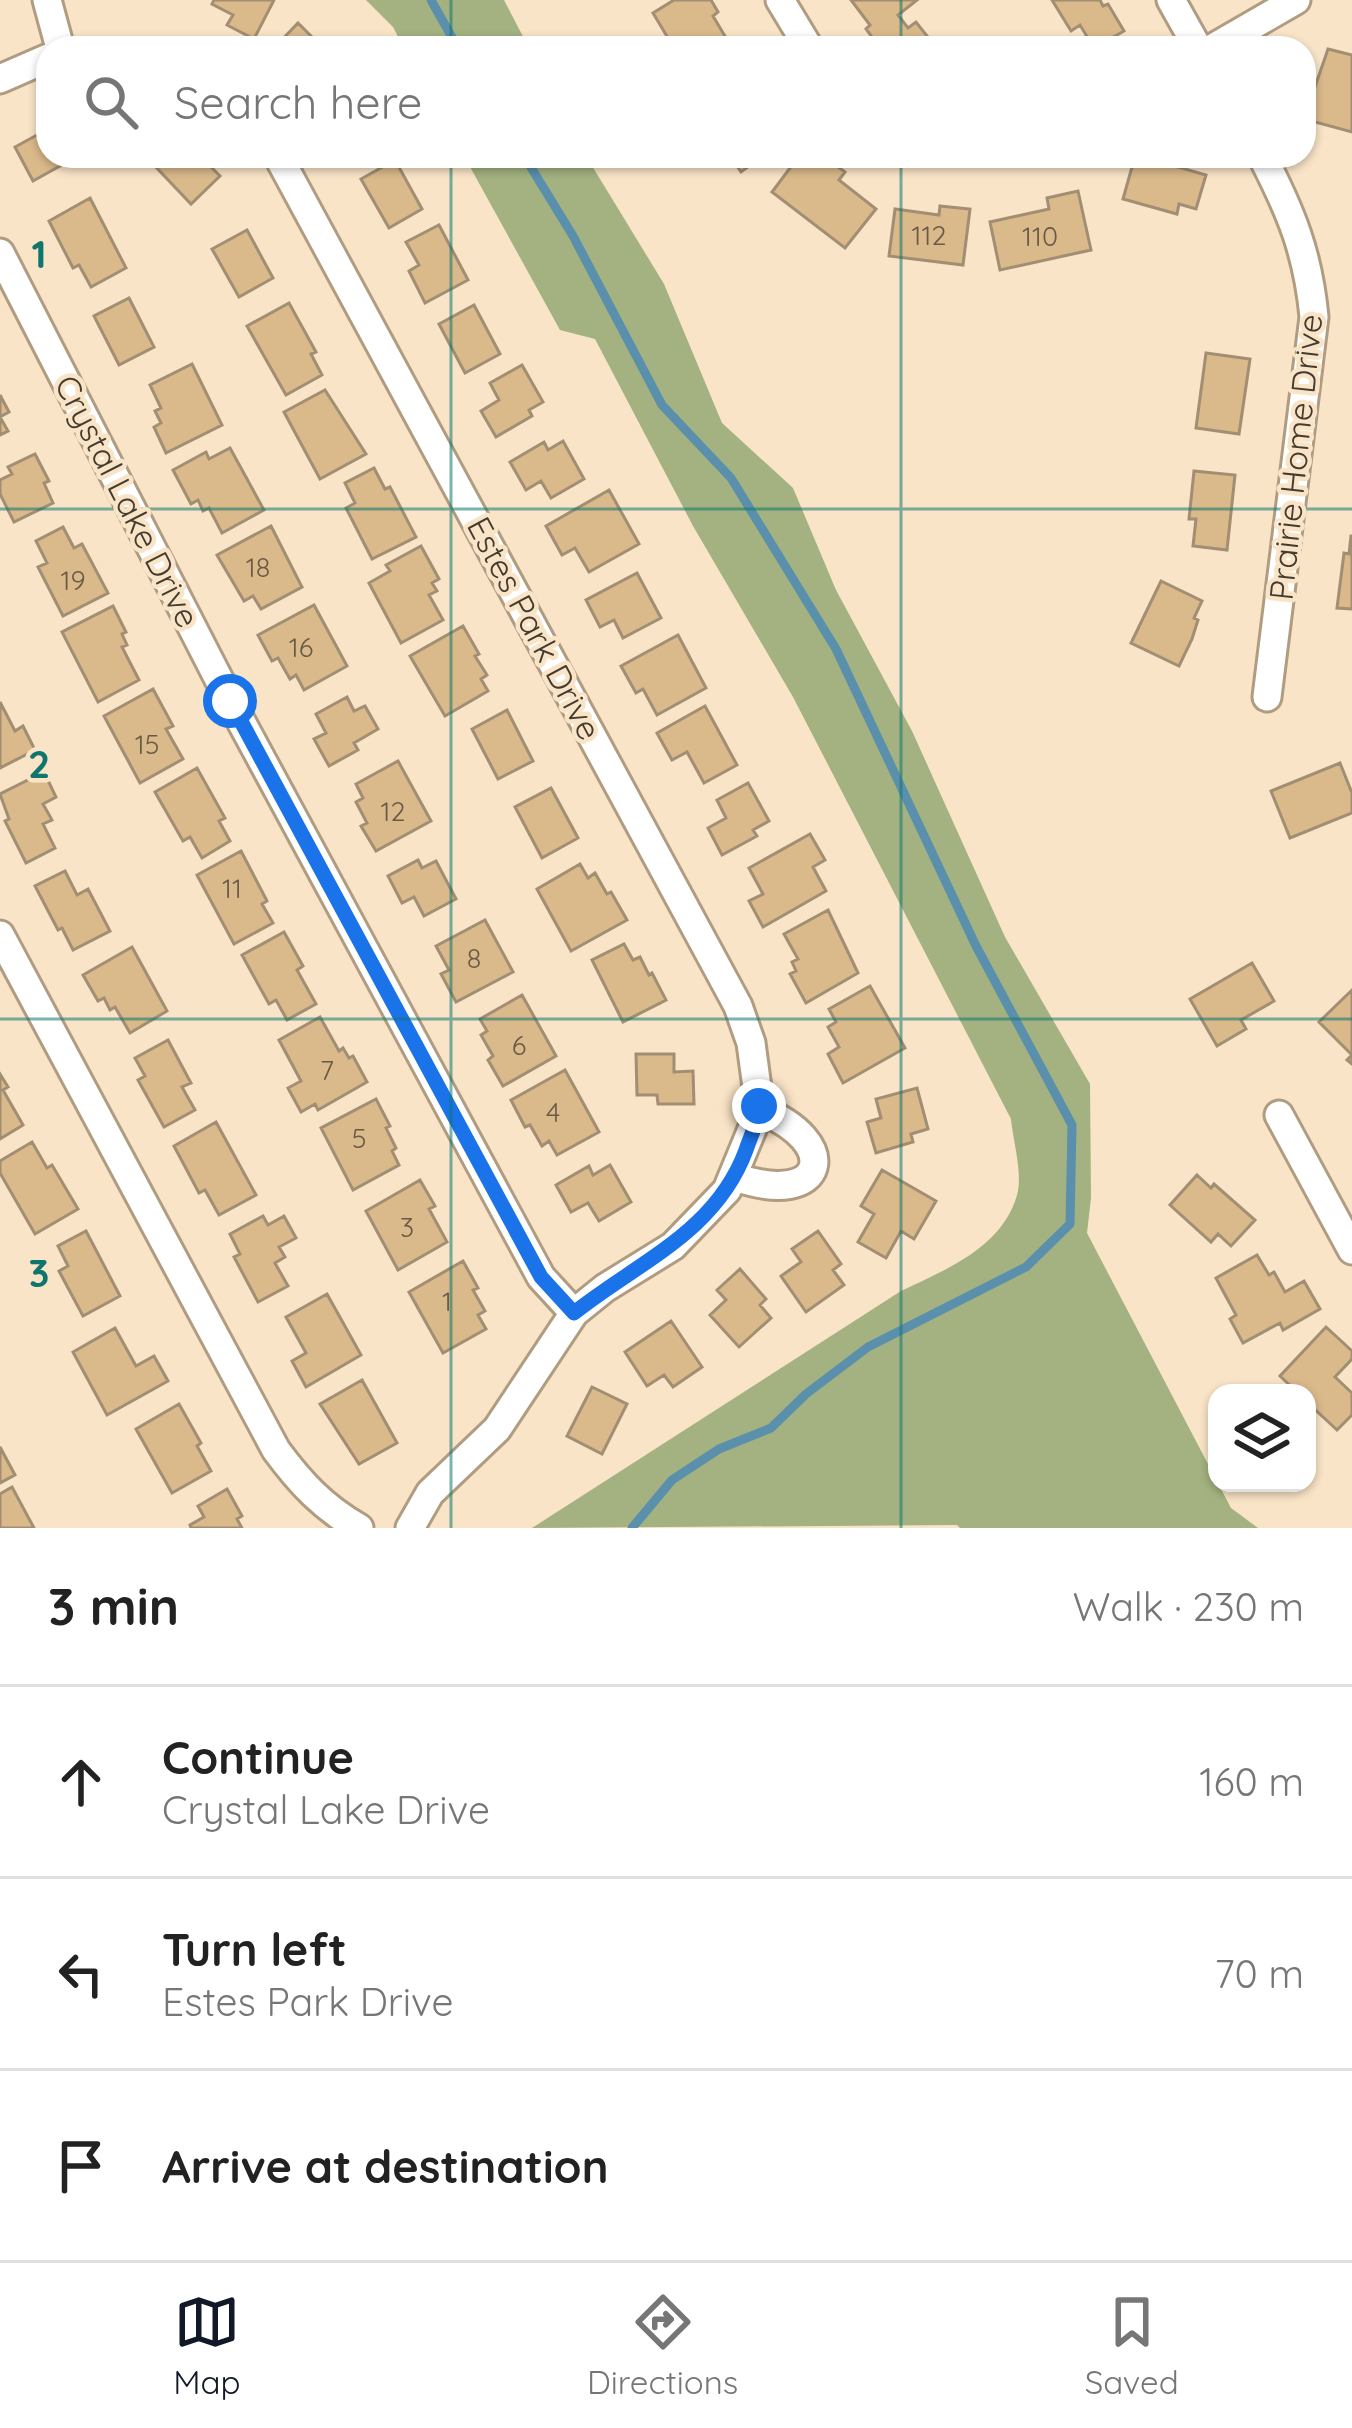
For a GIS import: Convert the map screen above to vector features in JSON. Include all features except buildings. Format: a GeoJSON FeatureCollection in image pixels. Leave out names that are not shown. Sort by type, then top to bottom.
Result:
{"type":"FeatureCollection","features":[{"type":"Feature","properties":{"kind":"street"},"geometry":{"type":"LineString","coordinates":[[47,0],[57,36]]}},
{"type":"Feature","properties":{"kind":"street"},"geometry":{"type":"LineString","coordinates":[[780,0],[802,36]]}},
{"type":"Feature","properties":{"kind":"street"},"geometry":{"type":"LineString","coordinates":[[1171,0],[1191,36]]}},
{"type":"Feature","properties":{"kind":"street"},"geometry":{"type":"LineString","coordinates":[[1234,36],[1296,0]]}},
{"type":"Feature","properties":{"kind":"street"},"geometry":{"type":"LineString","coordinates":[[0,80],[36,64]]}},
{"type":"Feature","properties":{"kind":"street","name":"Estes Park Drive"},"geometry":{"type":"LineString","coordinates":[[284,168],[738,1006],[751,1043],[760,1110],[735,1177],[705,1217],[673,1246],[574,1313],[497,1429],[430,1493],[410,1528]]}},
{"type":"Feature","properties":{"kind":"street","name":"Prairie Home Drive"},"geometry":{"type":"LineString","coordinates":[[1268,168],[1295,221],[1310,271],[1314,317],[1268,697]]}},
{"type":"Feature","properties":{"kind":"street","name":"Crystal Lake Drive"},"geometry":{"type":"LineString","coordinates":[[0,253],[230,701],[541,1277],[574,1313]]}},
{"type":"Feature","properties":{"kind":"street"},"geometry":{"type":"LineString","coordinates":[[0,935],[7,967],[276,1450],[304,1489],[359,1528]]}},
{"type":"Feature","properties":{"kind":"street"},"geometry":{"type":"LineString","coordinates":[[735,1177],[787,1188],[802,1182],[813,1167],[813,1151],[805,1139],[785,1120],[760,1110]]}},
{"type":"Feature","properties":{"kind":"street"},"geometry":{"type":"LineString","coordinates":[[1279,1115],[1352,1250]]}},
{"type":"Feature","properties":{"kind":"green space"},"geometry":{"type":"Polygon","coordinates":[[[366,0],[504,0],[523,36],[398,36],[366,0]]]}},
{"type":"Feature","properties":{"kind":"green space"},"geometry":{"type":"Polygon","coordinates":[[[471,168],[593,168],[664,284],[722,423],[793,488],[836,590],[912,731],[1005,937],[1090,1084],[1087,1233],[1208,1464],[1208,1492],[1223,1492],[1231,1508],[1258,1528],[532,1528],[901,1291],[970,1255],[1010,1213],[1019,1178],[1011,1119],[793,697],[693,526],[595,339],[560,330],[471,168]]]}},
{"type":"Feature","properties":{"kind":"waterway"},"geometry":{"type":"LineString","coordinates":[[431,0],[451,36]]}},
{"type":"Feature","properties":{"kind":"waterway"},"geometry":{"type":"LineString","coordinates":[[531,168],[573,236],[662,405],[731,478],[836,649],[976,946],[1072,1125],[1070,1224],[1026,1267],[868,1347],[806,1394],[771,1428],[719,1449],[672,1480],[632,1528]]}},
{"type":"Feature","properties":{"kind":"route"},"geometry":{"type":"LineString","coordinates":[[230,701],[541,1277],[574,1313],[673,1246],[705,1217],[740,1166],[759,1106]]}}]}
